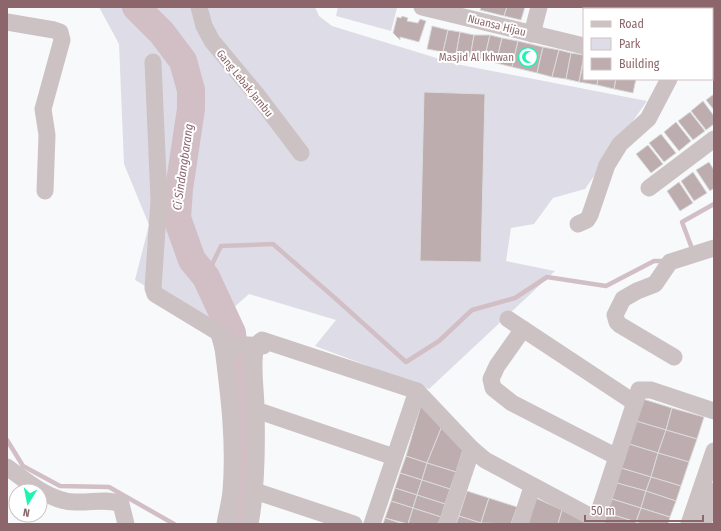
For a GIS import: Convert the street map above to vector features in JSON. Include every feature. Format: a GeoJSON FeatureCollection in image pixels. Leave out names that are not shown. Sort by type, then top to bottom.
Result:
{"type":"FeatureCollection","features":[{"type":"Feature","properties":{"kind":"street","name":"Gang Lebak Jambu"},"geometry":{"type":"LineString","coordinates":[[199,7],[204,26],[212,41],[257,95],[301,153]]}},
{"type":"Feature","properties":{"kind":"street","name":"Nuansa Hijau"},"geometry":{"type":"LineString","coordinates":[[422,7],[464,12],[532,34],[583,46]]}},
{"type":"Feature","properties":{"kind":"street","name":"Nuansa Hijau"},"geometry":{"type":"LineString","coordinates":[[532,34],[539,7]]}},
{"type":"Feature","properties":{"kind":"street"},"geometry":{"type":"LineString","coordinates":[[7,22],[54,30],[60,32],[62,35],[62,40],[43,109],[47,135],[45,191]]}},
{"type":"Feature","properties":{"kind":"street"},"geometry":{"type":"LineString","coordinates":[[153,62],[159,200],[153,288],[155,294],[159,298],[216,331],[225,348],[230,400],[232,448],[231,492],[225,524]]}},
{"type":"Feature","properties":{"kind":"street"},"geometry":{"type":"LineString","coordinates":[[578,224],[587,220],[590,215],[607,165],[620,144],[648,120],[668,80]]}},
{"type":"Feature","properties":{"kind":"street"},"geometry":{"type":"LineString","coordinates":[[649,188],[714,139]]}},
{"type":"Feature","properties":{"kind":"street"},"geometry":{"type":"LineString","coordinates":[[674,357],[620,325],[617,322],[616,315],[618,308],[623,299],[637,291],[655,284],[670,262],[714,248]]}},
{"type":"Feature","properties":{"kind":"street"},"geometry":{"type":"LineString","coordinates":[[508,319],[634,402]]}},
{"type":"Feature","properties":{"kind":"street"},"geometry":{"type":"LineString","coordinates":[[523,329],[497,366],[491,379],[494,388],[512,404],[617,457]]}},
{"type":"Feature","properties":{"kind":"street"},"geometry":{"type":"LineString","coordinates":[[225,348],[266,341],[417,391],[472,449],[485,460],[596,522],[638,390],[651,390],[714,411]]}},
{"type":"Feature","properties":{"kind":"street"},"geometry":{"type":"LineString","coordinates":[[250,524],[254,491],[256,410],[254,359],[256,345],[253,343]]}},
{"type":"Feature","properties":{"kind":"street"},"geometry":{"type":"LineString","coordinates":[[372,524],[417,391]]}},
{"type":"Feature","properties":{"kind":"street"},"geometry":{"type":"LineString","coordinates":[[256,410],[394,457]]}},
{"type":"Feature","properties":{"kind":"street"},"geometry":{"type":"LineString","coordinates":[[447,524],[472,449]]}},
{"type":"Feature","properties":{"kind":"street"},"geometry":{"type":"LineString","coordinates":[[689,524],[714,450]]}},
{"type":"Feature","properties":{"kind":"street"},"geometry":{"type":"LineString","coordinates":[[7,467],[38,488],[62,500],[74,502],[111,500],[121,504],[126,524]]}},
{"type":"Feature","properties":{"kind":"street"},"geometry":{"type":"LineString","coordinates":[[520,524],[532,487]]}},
{"type":"Feature","properties":{"kind":"street"},"geometry":{"type":"LineString","coordinates":[[254,491],[354,524]]}},
{"type":"Feature","properties":{"kind":"street"},"geometry":{"type":"LineString","coordinates":[[703,524],[714,491]]}},
{"type":"Feature","properties":{"kind":"green space"},"geometry":{"type":"Polygon","coordinates":[[[99,7],[315,7],[319,16],[332,26],[456,64],[647,101],[585,189],[553,198],[534,224],[511,228],[506,261],[555,271],[429,389],[315,346],[336,320],[249,294],[213,326],[135,280],[149,225],[124,164],[119,44],[99,7]],[[424,93],[420,261],[481,262],[485,94],[424,93]]]}},
{"type":"Feature","properties":{"kind":"green space"},"geometry":{"type":"Polygon","coordinates":[[[338,7],[397,8],[391,31],[336,16],[338,7]]]}},
{"type":"Feature","properties":{"kind":"building"},"geometry":{"type":"Polygon","coordinates":[[[481,7],[507,7],[504,16],[480,10],[481,7]]]}},
{"type":"Feature","properties":{"kind":"building"},"geometry":{"type":"Polygon","coordinates":[[[507,7],[525,7],[521,20],[504,16],[507,7]]]}},
{"type":"Feature","properties":{"kind":"building"},"geometry":{"type":"Polygon","coordinates":[[[402,16],[408,18],[407,21],[418,23],[420,19],[426,21],[419,42],[400,37],[400,40],[393,33],[397,17],[401,18],[402,16]]]}},
{"type":"Feature","properties":{"kind":"building"},"geometry":{"type":"Polygon","coordinates":[[[432,26],[448,30],[443,52],[427,49],[432,26]]]}},
{"type":"Feature","properties":{"kind":"building"},"geometry":{"type":"Polygon","coordinates":[[[448,30],[460,32],[456,55],[443,52],[448,30]]]}},
{"type":"Feature","properties":{"kind":"building"},"geometry":{"type":"Polygon","coordinates":[[[460,32],[474,35],[470,58],[456,55],[460,32]]]}},
{"type":"Feature","properties":{"kind":"building"},"geometry":{"type":"Polygon","coordinates":[[[474,35],[490,35],[484,60],[470,58],[474,35]]]}},
{"type":"Feature","properties":{"kind":"building"},"geometry":{"type":"Polygon","coordinates":[[[490,35],[502,38],[496,63],[484,60],[490,35]]]}},
{"type":"Feature","properties":{"kind":"building"},"geometry":{"type":"Polygon","coordinates":[[[502,38],[518,41],[512,67],[496,63],[502,38]]]}},
{"type":"Feature","properties":{"kind":"building","name":"Masjid Al Ikhwan"},"geometry":{"type":"Polygon","coordinates":[[[518,41],[543,47],[537,73],[512,67],[518,41]]]}},
{"type":"Feature","properties":{"kind":"building"},"geometry":{"type":"Polygon","coordinates":[[[543,47],[559,50],[552,77],[537,73],[543,47]]]}},
{"type":"Feature","properties":{"kind":"building"},"geometry":{"type":"Polygon","coordinates":[[[559,50],[571,53],[566,79],[552,77],[559,50]]]}},
{"type":"Feature","properties":{"kind":"building"},"geometry":{"type":"Polygon","coordinates":[[[571,53],[583,55],[579,82],[566,79],[571,53]]]}},
{"type":"Feature","properties":{"kind":"building"},"geometry":{"type":"Polygon","coordinates":[[[583,65],[583,80],[598,80],[597,85],[579,82],[583,65]]]}},
{"type":"Feature","properties":{"kind":"building"},"geometry":{"type":"Polygon","coordinates":[[[598,80],[616,80],[614,89],[597,85],[598,80]]]}},
{"type":"Feature","properties":{"kind":"building"},"geometry":{"type":"Polygon","coordinates":[[[616,80],[636,80],[633,93],[614,89],[616,80]]]}},
{"type":"Feature","properties":{"kind":"building"},"geometry":{"type":"Polygon","coordinates":[[[424,92],[485,94],[481,262],[420,261],[424,92]]]}},
{"type":"Feature","properties":{"kind":"building"},"geometry":{"type":"Polygon","coordinates":[[[714,94],[714,110],[706,100],[714,94]]]}},
{"type":"Feature","properties":{"kind":"building"},"geometry":{"type":"Polygon","coordinates":[[[703,101],[714,116],[714,124],[706,130],[691,111],[703,101]]]}},
{"type":"Feature","properties":{"kind":"building"},"geometry":{"type":"Polygon","coordinates":[[[690,112],[705,131],[693,140],[678,121],[690,112]]]}},
{"type":"Feature","properties":{"kind":"building"},"geometry":{"type":"Polygon","coordinates":[[[676,122],[691,141],[679,151],[664,132],[676,122]]]}},
{"type":"Feature","properties":{"kind":"building"},"geometry":{"type":"Polygon","coordinates":[[[661,134],[676,153],[664,162],[649,143],[661,134]]]}},
{"type":"Feature","properties":{"kind":"building"},"geometry":{"type":"Polygon","coordinates":[[[648,145],[663,164],[651,173],[636,154],[648,145]]]}},
{"type":"Feature","properties":{"kind":"building"},"geometry":{"type":"Polygon","coordinates":[[[709,162],[714,170],[714,188],[710,191],[696,170],[709,162]]]}},
{"type":"Feature","properties":{"kind":"building"},"geometry":{"type":"Polygon","coordinates":[[[693,172],[707,193],[694,201],[681,181],[693,172]]]}},
{"type":"Feature","properties":{"kind":"building"},"geometry":{"type":"Polygon","coordinates":[[[679,182],[693,203],[680,211],[667,191],[679,182]]]}},
{"type":"Feature","properties":{"kind":"building"},"geometry":{"type":"Polygon","coordinates":[[[643,399],[672,408],[666,430],[636,421],[643,399]]]}},
{"type":"Feature","properties":{"kind":"building"},"geometry":{"type":"Polygon","coordinates":[[[421,405],[442,426],[427,463],[406,456],[421,405]]]}},
{"type":"Feature","properties":{"kind":"building"},"geometry":{"type":"Polygon","coordinates":[[[672,408],[704,417],[697,439],[666,430],[672,408]]]}},
{"type":"Feature","properties":{"kind":"building"},"geometry":{"type":"Polygon","coordinates":[[[636,421],[666,430],[658,453],[629,444],[636,421]]]}},
{"type":"Feature","properties":{"kind":"building"},"geometry":{"type":"Polygon","coordinates":[[[442,426],[464,446],[456,472],[427,463],[442,426]]]}},
{"type":"Feature","properties":{"kind":"building"},"geometry":{"type":"Polygon","coordinates":[[[666,430],[697,439],[689,462],[658,453],[666,430]]]}},
{"type":"Feature","properties":{"kind":"building"},"geometry":{"type":"Polygon","coordinates":[[[629,444],[658,453],[651,477],[621,468],[629,444]]]}},
{"type":"Feature","properties":{"kind":"building"},"geometry":{"type":"Polygon","coordinates":[[[658,453],[689,462],[681,486],[651,477],[658,453]]]}},
{"type":"Feature","properties":{"kind":"building"},"geometry":{"type":"Polygon","coordinates":[[[406,456],[427,463],[422,480],[400,473],[406,456]]]}},
{"type":"Feature","properties":{"kind":"building"},"geometry":{"type":"Polygon","coordinates":[[[427,463],[456,472],[450,489],[422,480],[427,463]]]}},
{"type":"Feature","properties":{"kind":"building"},"geometry":{"type":"Polygon","coordinates":[[[621,468],[651,477],[646,491],[617,483],[621,468]]]}},
{"type":"Feature","properties":{"kind":"building"},"geometry":{"type":"Polygon","coordinates":[[[400,473],[422,480],[417,495],[395,488],[400,473]]]}},
{"type":"Feature","properties":{"kind":"building"},"geometry":{"type":"Polygon","coordinates":[[[651,477],[681,486],[676,501],[646,491],[651,477]]]}},
{"type":"Feature","properties":{"kind":"building"},"geometry":{"type":"Polygon","coordinates":[[[422,480],[450,489],[445,504],[417,495],[422,480]]]}},
{"type":"Feature","properties":{"kind":"building"},"geometry":{"type":"Polygon","coordinates":[[[617,483],[646,491],[641,508],[612,499],[617,483]]]}},
{"type":"Feature","properties":{"kind":"building"},"geometry":{"type":"Polygon","coordinates":[[[395,488],[417,495],[413,508],[391,501],[395,488]]]}},
{"type":"Feature","properties":{"kind":"building"},"geometry":{"type":"Polygon","coordinates":[[[467,491],[489,498],[481,523],[459,516],[467,491]]]}},
{"type":"Feature","properties":{"kind":"building"},"geometry":{"type":"Polygon","coordinates":[[[646,491],[676,501],[670,517],[641,508],[646,491]]]}},
{"type":"Feature","properties":{"kind":"building"},"geometry":{"type":"Polygon","coordinates":[[[417,495],[445,504],[441,517],[413,508],[417,495]]]}},
{"type":"Feature","properties":{"kind":"building"},"geometry":{"type":"Polygon","coordinates":[[[489,498],[517,507],[511,524],[481,523],[489,498]]]}},
{"type":"Feature","properties":{"kind":"building"},"geometry":{"type":"Polygon","coordinates":[[[536,498],[562,510],[558,524],[528,524],[536,498]]]}},
{"type":"Feature","properties":{"kind":"building"},"geometry":{"type":"Polygon","coordinates":[[[612,499],[641,508],[636,522],[607,513],[612,499]]]}},
{"type":"Feature","properties":{"kind":"building"},"geometry":{"type":"Polygon","coordinates":[[[391,501],[413,508],[408,524],[385,518],[391,501]]]}},
{"type":"Feature","properties":{"kind":"building"},"geometry":{"type":"Polygon","coordinates":[[[413,508],[441,517],[438,524],[408,524],[413,508]]]}},
{"type":"Feature","properties":{"kind":"building"},"geometry":{"type":"Polygon","coordinates":[[[641,508],[670,517],[668,524],[642,524],[636,522],[641,508]]]}},
{"type":"Feature","properties":{"kind":"building"},"geometry":{"type":"Polygon","coordinates":[[[562,510],[587,522],[586,524],[558,524],[562,510]]]}},
{"type":"Feature","properties":{"kind":"building"},"geometry":{"type":"Polygon","coordinates":[[[607,513],[636,522],[636,524],[604,524],[607,513]]]}},
{"type":"Feature","properties":{"kind":"building"},"geometry":{"type":"Polygon","coordinates":[[[459,516],[481,523],[481,524],[456,524],[459,516]]]}},
{"type":"Feature","properties":{"kind":"building"},"geometry":{"type":"Polygon","coordinates":[[[385,518],[403,524],[383,524],[385,518]]]}},
{"type":"Feature","properties":{"kind":"waterway","name":"Ci Sindangbarang"},"geometry":{"type":"LineString","coordinates":[[136,7],[162,33],[183,61],[191,90],[191,109],[179,189],[177,218],[192,260],[206,277],[232,333],[240,405],[242,482],[234,524]]}},
{"type":"Feature","properties":{"kind":"waterway"},"geometry":{"type":"LineString","coordinates":[[693,251],[682,222],[714,204]]}},
{"type":"Feature","properties":{"kind":"waterway"},"geometry":{"type":"LineString","coordinates":[[206,277],[221,246],[273,244],[406,362],[439,341],[472,310],[515,298],[547,277],[606,286],[654,261],[666,261]]}},
{"type":"Feature","properties":{"kind":"waterway"},"geometry":{"type":"LineString","coordinates":[[7,440],[23,466],[60,486],[109,487],[174,524]]}},
{"type":"Feature","properties":{"kind":"place","name":"Masjid Al Ikhwan"},"geometry":{"type":"Point","coordinates":[528,57]}}]}
